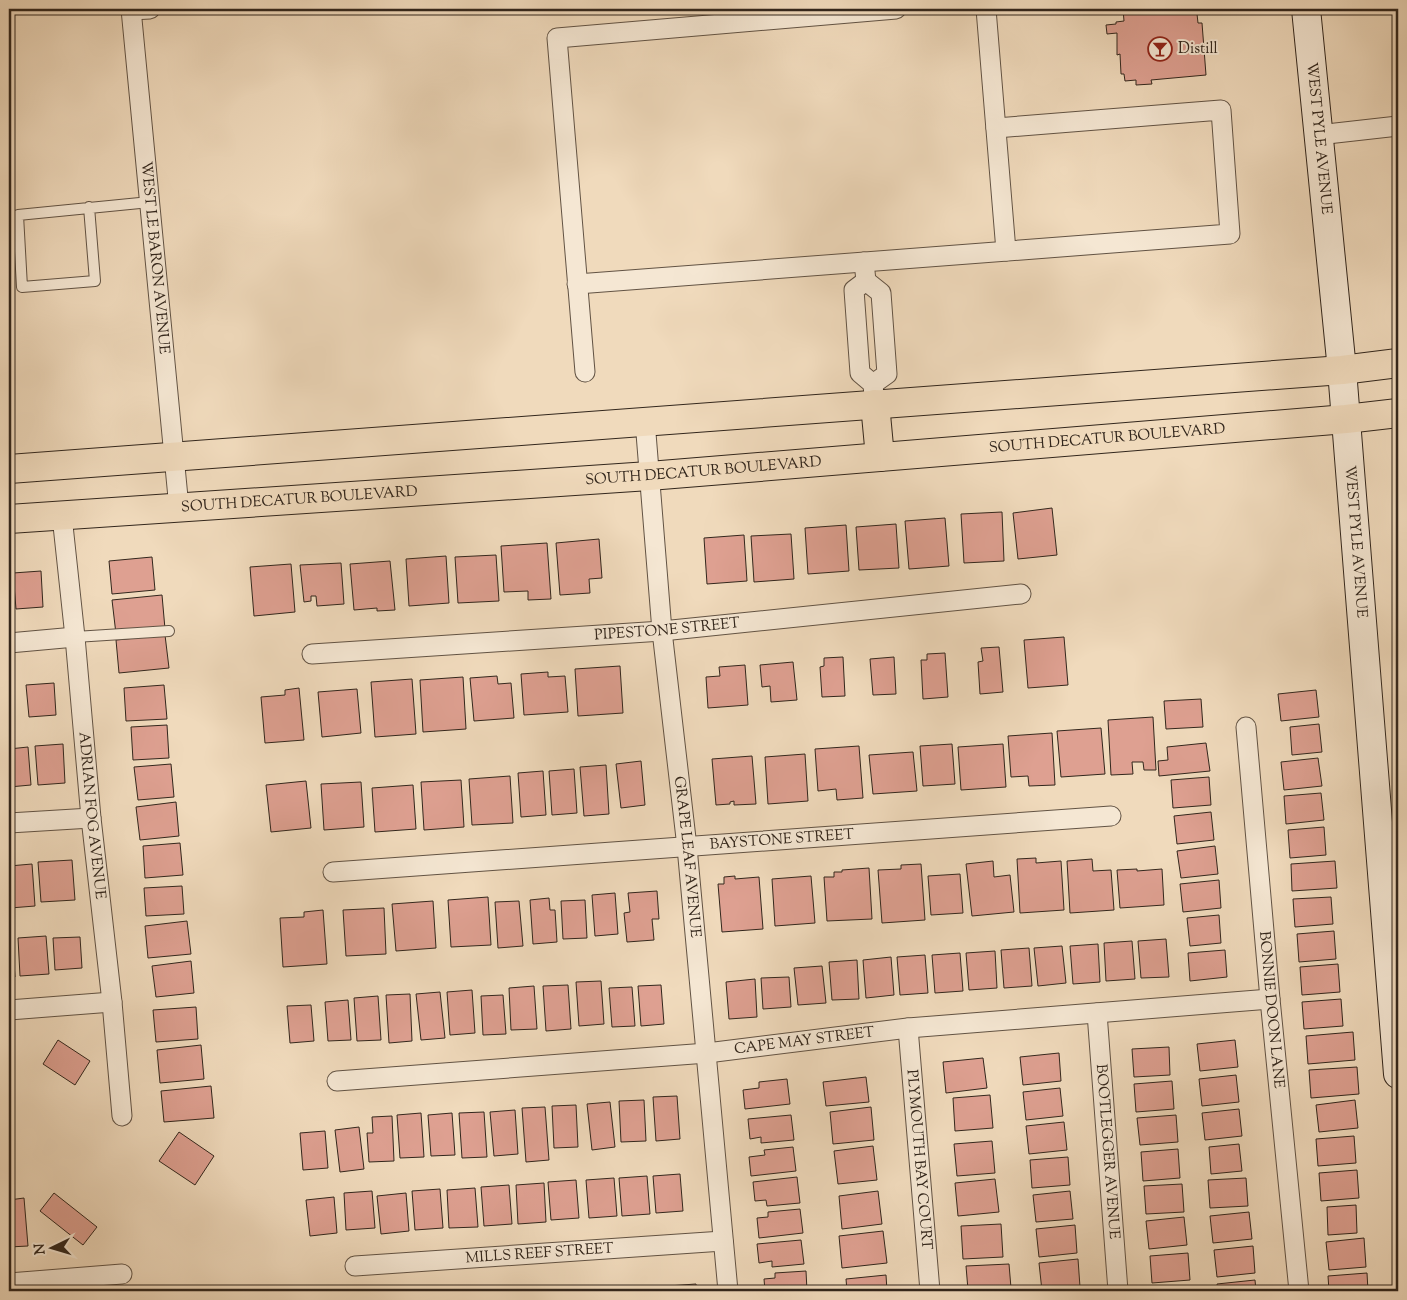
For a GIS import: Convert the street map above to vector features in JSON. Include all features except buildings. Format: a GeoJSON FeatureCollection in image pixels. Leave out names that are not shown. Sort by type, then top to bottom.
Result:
{"type":"FeatureCollection","features":[{"type":"Feature","properties":{"kind":"main road"},"geometry":{"type":"LineString","coordinates":[[9,469],[645,421],[874,394],[1342,370],[1398,363]]}},
{"type":"Feature","properties":{"kind":"main road"},"geometry":{"type":"LineString","coordinates":[[874,394],[880,457]]}},
{"type":"Feature","properties":{"kind":"main road","name":"SOUTH DECATUR BOULEVARD"},"geometry":{"type":"LineString","coordinates":[[9,519],[649,476],[1346,419],[1398,413]]}},
{"type":"Feature","properties":{"kind":"street","name":"WEST LE BARON AVENUE"},"geometry":{"type":"LineString","coordinates":[[138,9],[150,202],[179,508]]}},
{"type":"Feature","properties":{"kind":"street"},"geometry":{"type":"LineString","coordinates":[[585,372],[556,38],[896,9]]}},
{"type":"Feature","properties":{"kind":"street"},"geometry":{"type":"LineString","coordinates":[[986,9],[1006,251]]}},
{"type":"Feature","properties":{"kind":"street","name":"WEST PYLE AVENUE"},"geometry":{"type":"LineString","coordinates":[[1306,9],[1342,370],[1398,1074]]}},
{"type":"Feature","properties":{"kind":"street"},"geometry":{"type":"LineString","coordinates":[[578,284],[1230,234],[1221,110],[996,128]]}},
{"type":"Feature","properties":{"kind":"street"},"geometry":{"type":"LineString","coordinates":[[1318,135],[1398,126]]}},
{"type":"Feature","properties":{"kind":"street"},"geometry":{"type":"LineString","coordinates":[[864,262],[866,282],[882,293],[887,374],[874,394],[860,373],[859,364],[854,290],[866,282]]}},
{"type":"Feature","properties":{"kind":"street","name":"GRAPE LEAF AVENUE"},"geometry":{"type":"LineString","coordinates":[[645,421],[662,631],[687,847],[728,1291]]}},
{"type":"Feature","properties":{"kind":"street","name":"ADRIAN FOG AVENUE"},"geometry":{"type":"LineString","coordinates":[[62,516],[122,1116]]}},
{"type":"Feature","properties":{"kind":"street","name":"PIPESTONE STREET"},"geometry":{"type":"LineString","coordinates":[[312,654],[662,631],[1021,594]]}},
{"type":"Feature","properties":{"kind":"street"},"geometry":{"type":"LineString","coordinates":[[9,643],[75,637]]}},
{"type":"Feature","properties":{"kind":"street","name":"BONNIE DOON LANE"},"geometry":{"type":"LineString","coordinates":[[1246,727],[1298,1291]]}},
{"type":"Feature","properties":{"kind":"street","name":"BAYSTONE STREET"},"geometry":{"type":"LineString","coordinates":[[333,872],[1111,816]]}},
{"type":"Feature","properties":{"kind":"street"},"geometry":{"type":"LineString","coordinates":[[9,824],[91,818]]}},
{"type":"Feature","properties":{"kind":"street","name":"CAPE MAY STREET"},"geometry":{"type":"LineString","coordinates":[[337,1081],[707,1053],[908,1028],[1270,999]]}},
{"type":"Feature","properties":{"kind":"street"},"geometry":{"type":"LineString","coordinates":[[9,1010],[112,1002]]}},
{"type":"Feature","properties":{"kind":"street","name":"BOOTLEGGER AVENUE"},"geometry":{"type":"LineString","coordinates":[[1096,1013],[1118,1291]]}},
{"type":"Feature","properties":{"kind":"street","name":"PLYMOUTH BAY COURT"},"geometry":{"type":"LineString","coordinates":[[908,1028],[930,1291]]}},
{"type":"Feature","properties":{"kind":"street","name":"MILLS REEF STREET"},"geometry":{"type":"LineString","coordinates":[[355,1266],[723,1241]]}},
{"type":"Feature","properties":{"kind":"street"},"geometry":{"type":"LineString","coordinates":[[9,1282],[122,1274]]}},
{"type":"Feature","properties":{"kind":"lane"},"geometry":{"type":"LineString","coordinates":[[89,207],[95,281],[22,287],[18,215],[89,207],[150,202]]}},
{"type":"Feature","properties":{"kind":"lane"},"geometry":{"type":"LineString","coordinates":[[75,637],[169,631]]}},
{"type":"Feature","properties":{"kind":"place","name":"Distill"},"geometry":{"type":"Point","coordinates":[1160,49]}}]}
